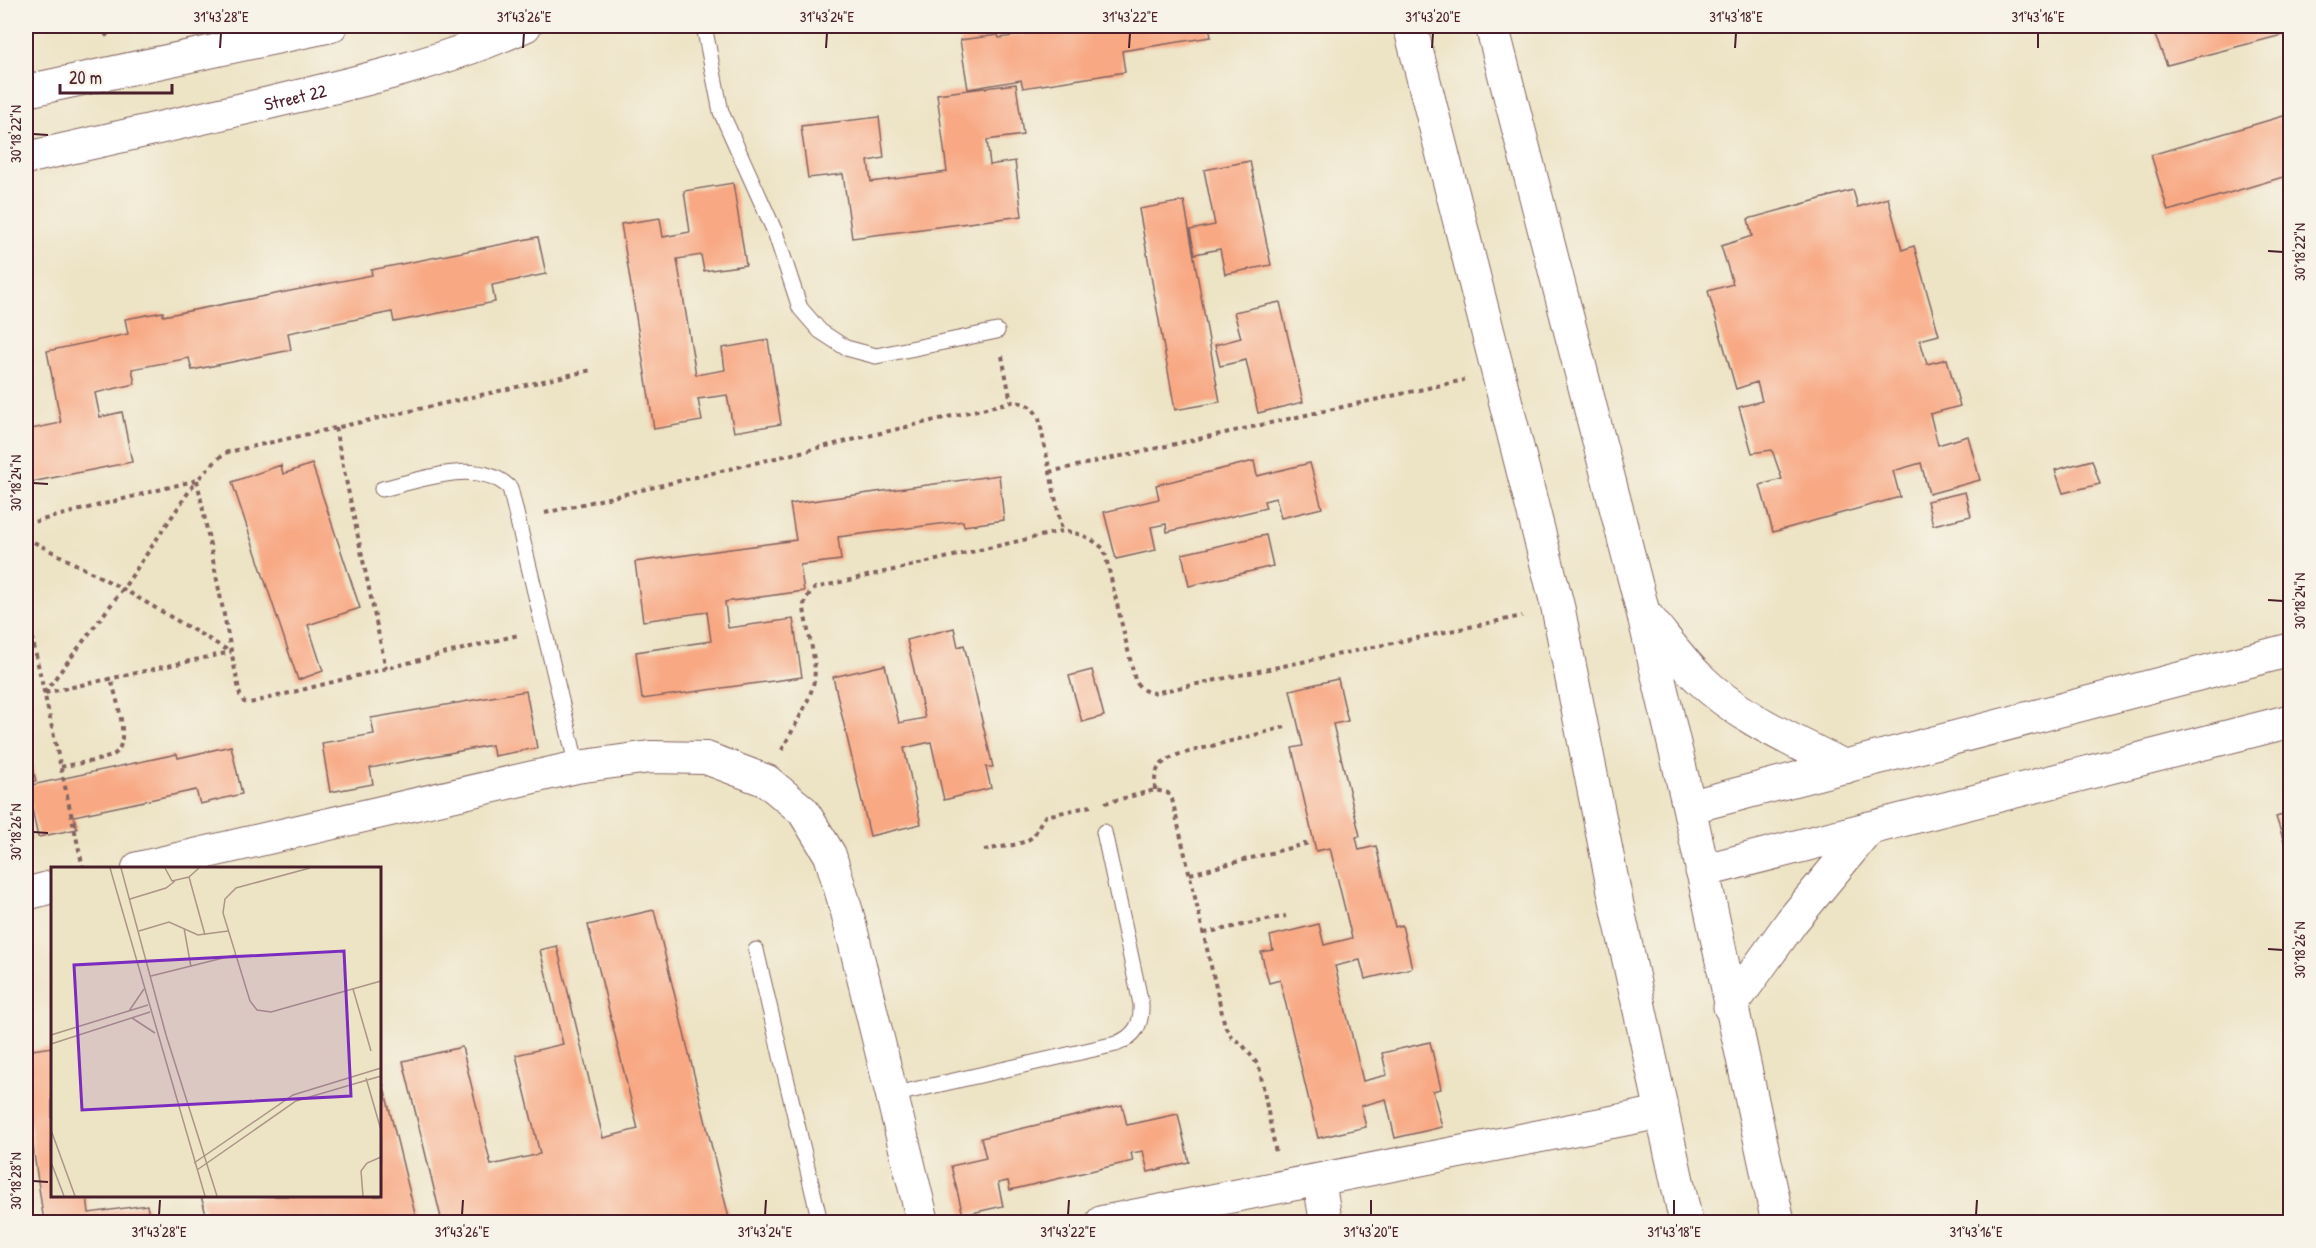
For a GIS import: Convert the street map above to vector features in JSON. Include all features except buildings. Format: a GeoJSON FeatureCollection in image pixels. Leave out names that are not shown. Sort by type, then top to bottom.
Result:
{"type":"FeatureCollection","features":[{"type":"Feature","properties":{"kind":"street"},"geometry":{"type":"LineString","coordinates":[[26,91],[331,26]]}},
{"type":"Feature","properties":{"kind":"street","name":"Street 22"},"geometry":{"type":"LineString","coordinates":[[26,158],[341,87],[422,64],[525,26]]}},
{"type":"Feature","properties":{"kind":"street"},"geometry":{"type":"LineString","coordinates":[[1410,26],[1500,372],[1558,608],[1615,896],[1686,1222]]}},
{"type":"Feature","properties":{"kind":"street"},"geometry":{"type":"LineString","coordinates":[[1491,26],[1643,612],[1689,807],[1730,1007],[1778,1222]]}},
{"type":"Feature","properties":{"kind":"street"},"geometry":{"type":"LineString","coordinates":[[1643,612],[1698,678],[1730,704],[1768,727],[1845,767]]}},
{"type":"Feature","properties":{"kind":"street"},"geometry":{"type":"LineString","coordinates":[[1689,807],[2290,650]]}},
{"type":"Feature","properties":{"kind":"street"},"geometry":{"type":"LineString","coordinates":[[1702,871],[2290,721]]}},
{"type":"Feature","properties":{"kind":"street"},"geometry":{"type":"LineString","coordinates":[[144,867],[577,767],[650,757],[706,758],[767,780],[803,811],[830,855],[847,912],[922,1222]]}},
{"type":"Feature","properties":{"kind":"street"},"geometry":{"type":"LineString","coordinates":[[1730,1007],[1792,921],[1869,828]]}},
{"type":"Feature","properties":{"kind":"street"},"geometry":{"type":"LineString","coordinates":[[26,894],[51,887]]}},
{"type":"Feature","properties":{"kind":"street"},"geometry":{"type":"LineString","coordinates":[[1102,1222],[1663,1112]]}},
{"type":"Feature","properties":{"kind":"street"},"geometry":{"type":"LineString","coordinates":[[1319,1179],[1326,1222]]}},
{"type":"Feature","properties":{"kind":"lane"},"geometry":{"type":"LineString","coordinates":[[704,26],[721,112],[775,232],[800,308],[820,332],[846,348],[876,356],[997,331]]}},
{"type":"Feature","properties":{"kind":"lane"},"geometry":{"type":"LineString","coordinates":[[382,489],[464,471],[489,474],[501,479],[510,488],[577,767]]}},
{"type":"Feature","properties":{"kind":"lane"},"geometry":{"type":"LineString","coordinates":[[892,1095],[1116,1044],[1128,1039],[1137,1029],[1141,1017],[1141,1004],[1104,832]]}},
{"type":"Feature","properties":{"kind":"lane"},"geometry":{"type":"LineString","coordinates":[[756,950],[820,1222]]}},
{"type":"Feature","properties":{"kind":"path"},"geometry":{"type":"LineString","coordinates":[[997,331],[1011,402]]}},
{"type":"Feature","properties":{"kind":"path"},"geometry":{"type":"LineString","coordinates":[[44,693],[123,589],[197,480],[224,453],[592,370]]}},
{"type":"Feature","properties":{"kind":"path"},"geometry":{"type":"LineString","coordinates":[[1049,472],[1500,372]]}},
{"type":"Feature","properties":{"kind":"path"},"geometry":{"type":"LineString","coordinates":[[518,519],[1011,402],[1023,402],[1033,408],[1039,418],[1062,531]]}},
{"type":"Feature","properties":{"kind":"path"},"geometry":{"type":"LineString","coordinates":[[335,428],[386,669]]}},
{"type":"Feature","properties":{"kind":"path"},"geometry":{"type":"LineString","coordinates":[[26,524],[197,480]]}},
{"type":"Feature","properties":{"kind":"path"},"geometry":{"type":"LineString","coordinates":[[197,480],[240,695],[244,702],[250,703],[543,628]]}},
{"type":"Feature","properties":{"kind":"path"},"geometry":{"type":"LineString","coordinates":[[767,780],[810,694],[814,680],[814,665],[804,612],[806,598],[810,592],[822,585],[1062,531],[1077,533],[1092,539],[1104,549],[1135,680],[1143,690],[1154,693],[1558,608]]}},
{"type":"Feature","properties":{"kind":"path"},"geometry":{"type":"LineString","coordinates":[[26,538],[123,589],[232,652]]}},
{"type":"Feature","properties":{"kind":"path"},"geometry":{"type":"LineString","coordinates":[[26,610],[84,867]]}},
{"type":"Feature","properties":{"kind":"path"},"geometry":{"type":"LineString","coordinates":[[44,693],[232,652]]}},
{"type":"Feature","properties":{"kind":"path"},"geometry":{"type":"LineString","coordinates":[[61,767],[113,756],[122,746],[123,733],[111,678]]}},
{"type":"Feature","properties":{"kind":"path"},"geometry":{"type":"LineString","coordinates":[[1155,790],[1155,775],[1163,762],[1177,755],[1285,727]]}},
{"type":"Feature","properties":{"kind":"path"},"geometry":{"type":"LineString","coordinates":[[984,850],[1026,841],[1034,835],[1040,821],[1046,816],[1155,790],[1168,793],[1172,799],[1225,1026],[1232,1038],[1242,1044],[1259,1066],[1283,1186]]}},
{"type":"Feature","properties":{"kind":"path"},"geometry":{"type":"LineString","coordinates":[[1190,874],[1309,843]]}},
{"type":"Feature","properties":{"kind":"path"},"geometry":{"type":"LineString","coordinates":[[1204,933],[1286,916]]}}]}
